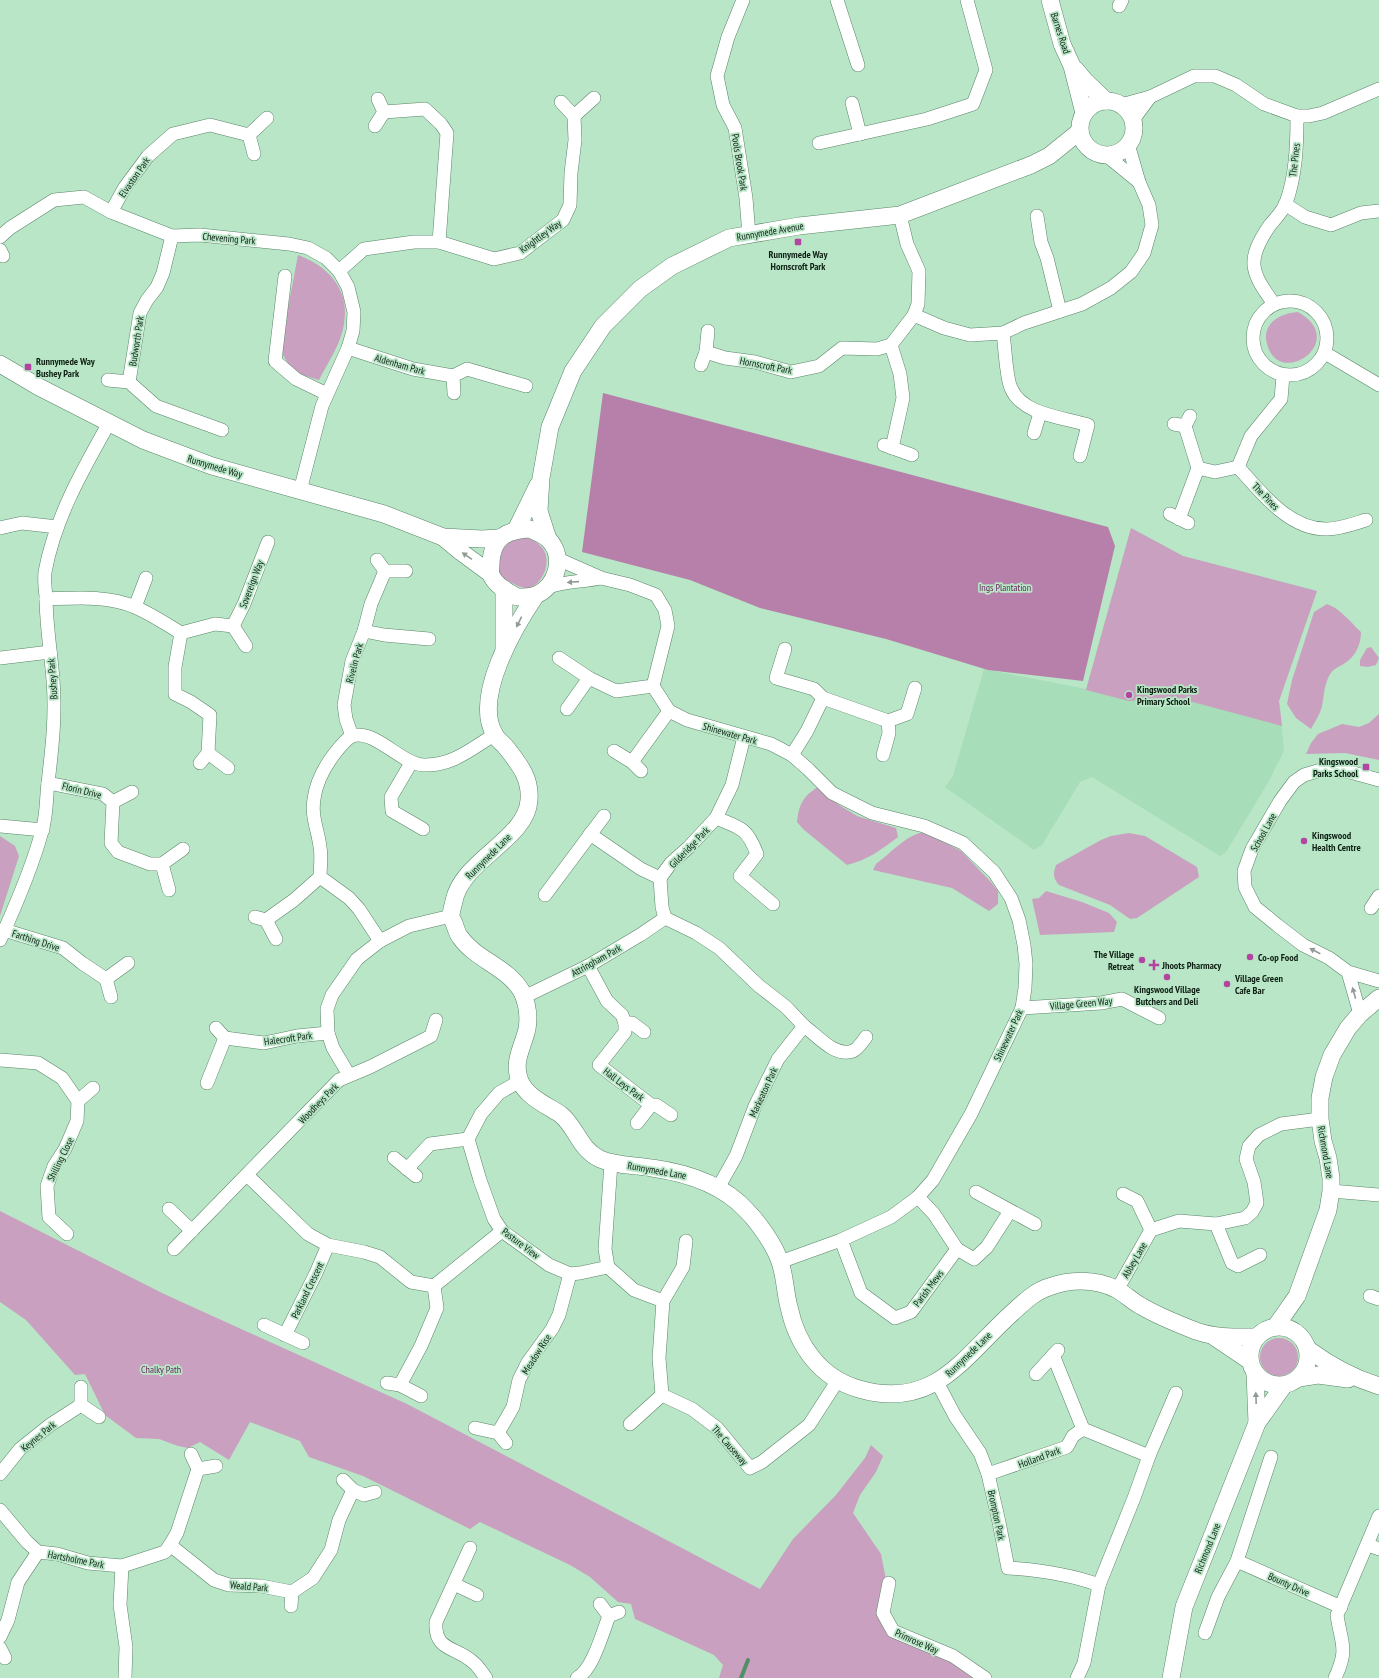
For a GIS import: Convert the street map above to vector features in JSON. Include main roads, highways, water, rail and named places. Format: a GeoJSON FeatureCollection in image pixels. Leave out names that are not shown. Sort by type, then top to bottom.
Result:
{"type":"FeatureCollection","features":[{"type":"Feature","properties":{"kind":"waterway"},"geometry":{"type":"LineString","coordinates":[[741,1678],[748,1660]]}},
{"type":"Feature","properties":{"kind":"place","name":"Runnymede Way Hornscroft Park"},"geometry":{"type":"Point","coordinates":[798,242]}},
{"type":"Feature","properties":{"kind":"place","name":"Runnymede Way Bushey Park"},"geometry":{"type":"Point","coordinates":[28,367]}},
{"type":"Feature","properties":{"kind":"place","name":"Kingswood Parks Primary School"},"geometry":{"type":"Point","coordinates":[1129,695]}},
{"type":"Feature","properties":{"kind":"place","name":"Kingswood Parks School"},"geometry":{"type":"Point","coordinates":[1366,767]}},
{"type":"Feature","properties":{"kind":"place","name":"Kingswood Health Centre"},"geometry":{"type":"Point","coordinates":[1304,841]}},
{"type":"Feature","properties":{"kind":"place","name":"Co-op Food"},"geometry":{"type":"Point","coordinates":[1250,957]}},
{"type":"Feature","properties":{"kind":"place","name":"The Village Retreat"},"geometry":{"type":"Point","coordinates":[1142,960]}},
{"type":"Feature","properties":{"kind":"place","name":"Jhoots Pharmacy"},"geometry":{"type":"Point","coordinates":[1154,965]}},
{"type":"Feature","properties":{"kind":"place","name":"Kingswood Village Butchers and Deli"},"geometry":{"type":"Point","coordinates":[1167,977]}},
{"type":"Feature","properties":{"kind":"place","name":"Village Green Cafe Bar"},"geometry":{"type":"Point","coordinates":[1227,984]}},
{"type":"Feature","properties":{"kind":"park label","name":"Ings Plantation"},"geometry":{"type":"Point","coordinates":[1005,587]}},
{"type":"Feature","properties":{"kind":"park label","name":"Chalky Path"},"geometry":{"type":"Point","coordinates":[161,1369]}}]}
